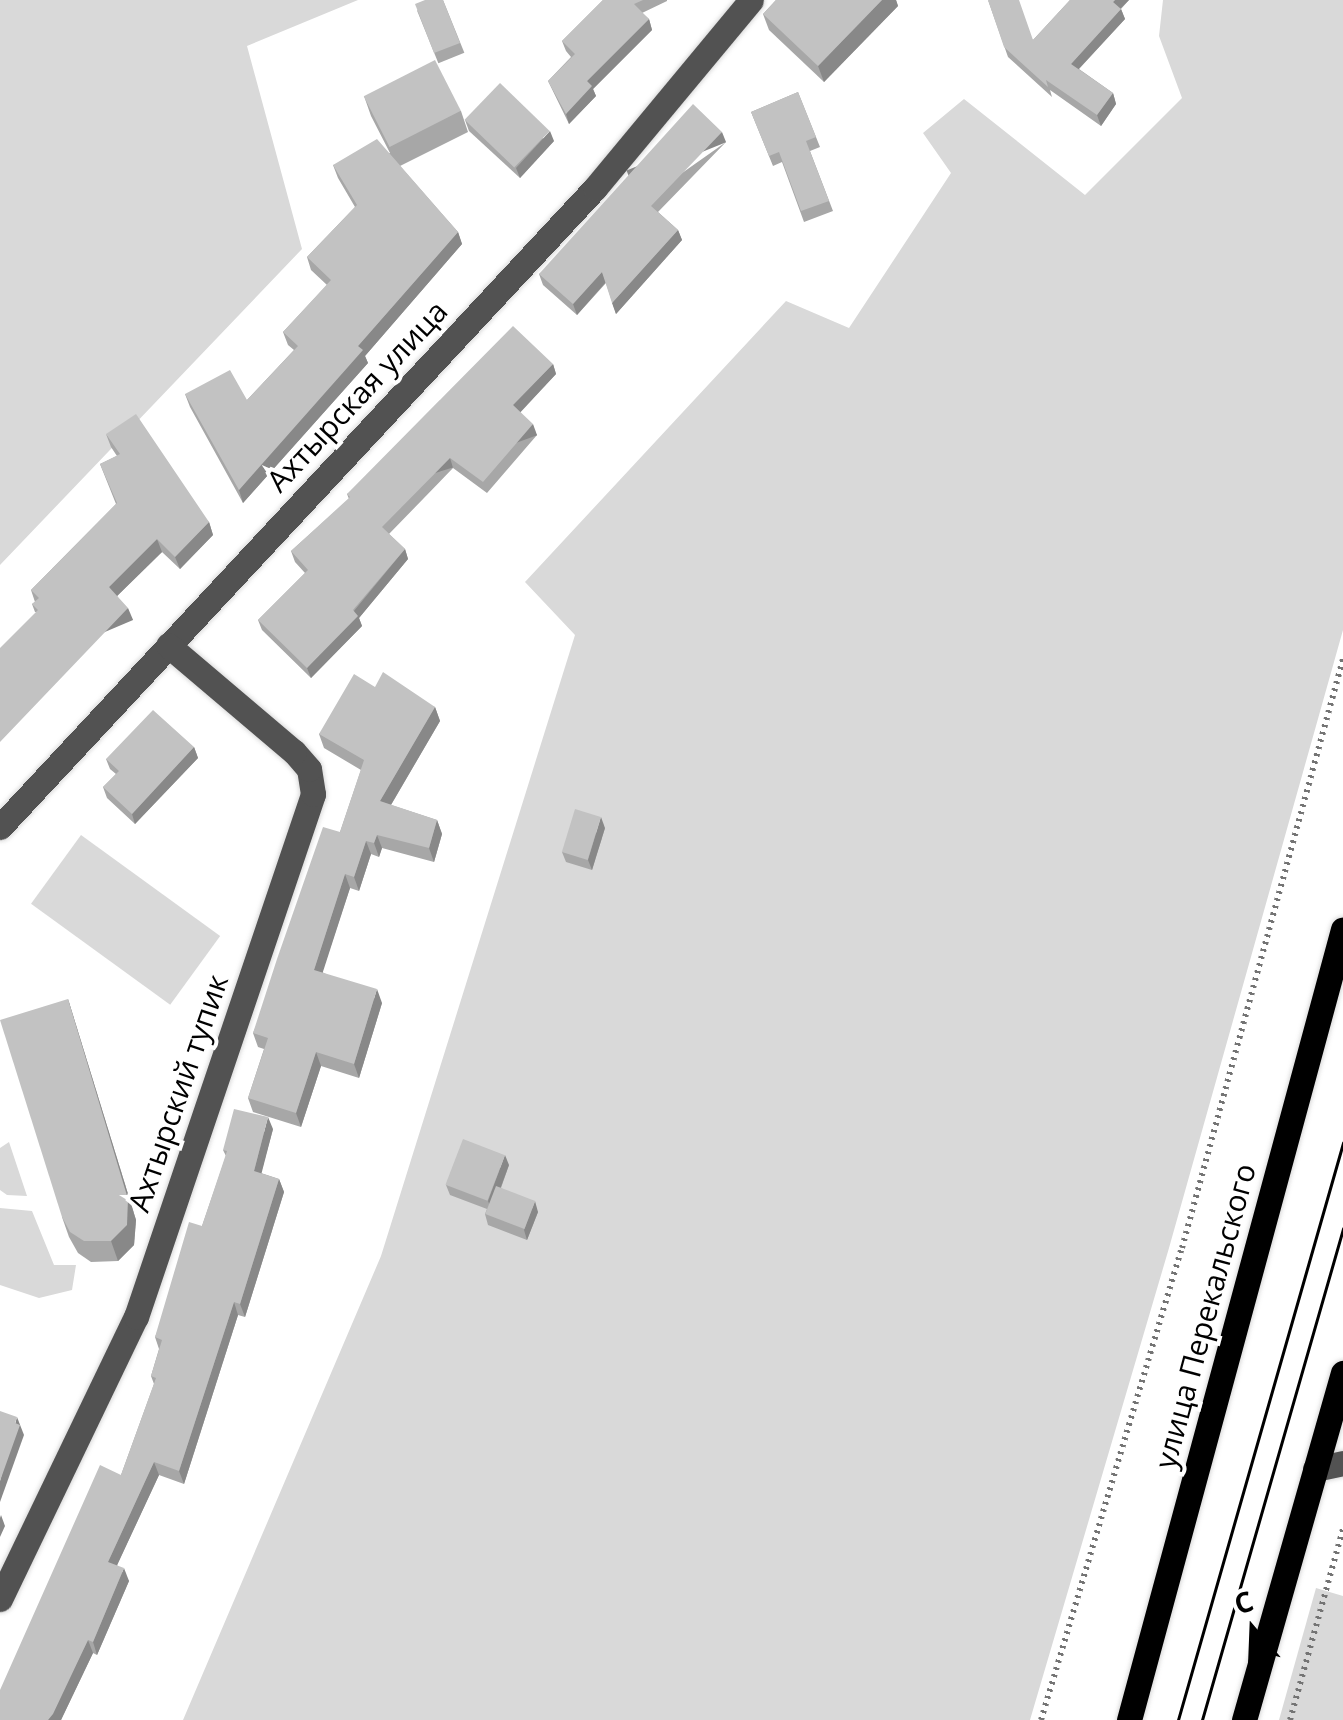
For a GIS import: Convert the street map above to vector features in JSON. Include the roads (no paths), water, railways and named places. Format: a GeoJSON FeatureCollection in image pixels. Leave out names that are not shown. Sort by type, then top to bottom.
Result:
{"type":"FeatureCollection","features":[{"type":"Feature","properties":{"kind":"main road","name":"улица Перекальского"},"geometry":{"type":"LineString","coordinates":[[1129,1720],[1343,929]]}},
{"type":"Feature","properties":{"kind":"main road"},"geometry":{"type":"LineString","coordinates":[[1244,1720],[1343,1373]]}},
{"type":"Feature","properties":{"kind":"street","name":"Ахтырская улица"},"geometry":{"type":"LineString","coordinates":[[0,827],[595,188],[752,0]]}},
{"type":"Feature","properties":{"kind":"street","name":"Ахтырский тупик"},"geometry":{"type":"LineString","coordinates":[[0,1599],[136,1316],[313,794],[309,769],[294,752],[168,645]]}},
{"type":"Feature","properties":{"kind":"street"},"geometry":{"type":"LineString","coordinates":[[1315,1469],[1343,1463]]}},
{"type":"Feature","properties":{"kind":"tram line"},"geometry":{"type":"LineString","coordinates":[[1178,1720],[1343,1143]]}},
{"type":"Feature","properties":{"kind":"tram line"},"geometry":{"type":"LineString","coordinates":[[1202,1720],[1343,1229]]}}]}
